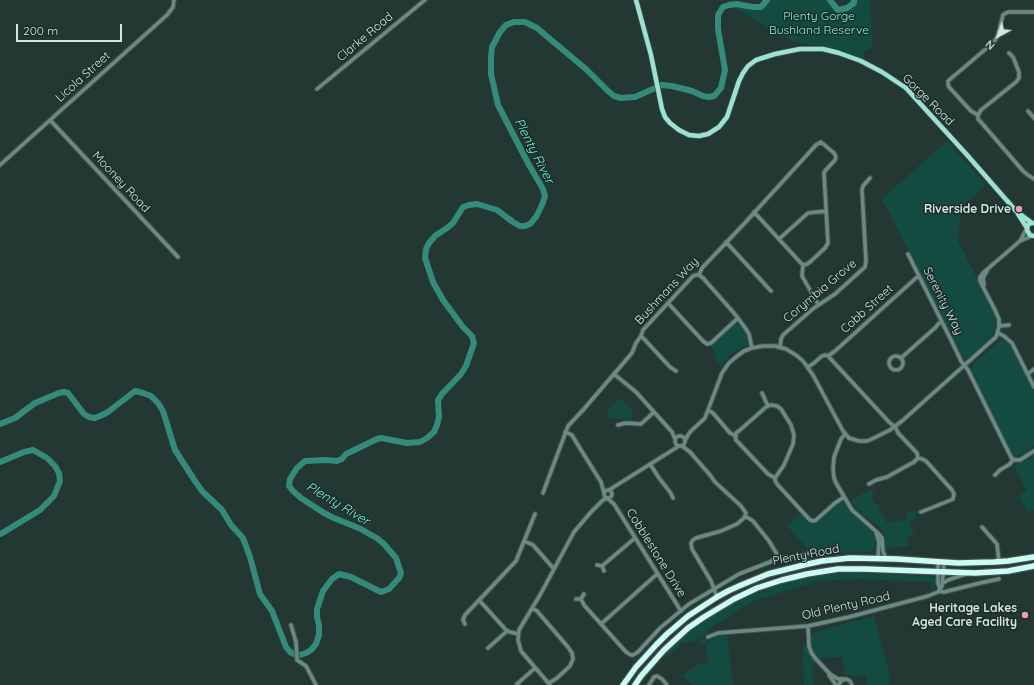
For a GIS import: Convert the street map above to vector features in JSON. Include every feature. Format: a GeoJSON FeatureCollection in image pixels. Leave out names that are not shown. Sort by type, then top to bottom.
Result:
{"type":"FeatureCollection","features":[{"type":"Feature","properties":{"kind":"highway","name":"Plenty Road"},"geometry":{"type":"LineString","coordinates":[[623,685],[640,662],[667,634],[688,616],[739,586],[775,572],[822,561],[850,558],[941,562],[999,562],[1034,557]]}},
{"type":"Feature","properties":{"kind":"highway"},"geometry":{"type":"LineString","coordinates":[[878,559],[882,565],[891,570]]}},
{"type":"Feature","properties":{"kind":"highway","name":"Plenty Road"},"geometry":{"type":"LineString","coordinates":[[635,685],[658,656],[688,628],[713,611],[745,593],[782,580],[838,569],[971,573],[1008,571],[1034,566]]}},
{"type":"Feature","properties":{"kind":"main road","name":"Gorge Road"},"geometry":{"type":"LineString","coordinates":[[636,0],[646,35],[660,101],[665,117],[674,127],[679,130],[689,135],[696,136],[704,135],[717,129],[724,122],[730,110],[743,73],[748,66],[756,60],[781,53],[808,49],[823,50],[846,55],[882,72],[906,88],[1016,211],[1027,228],[1028,234],[1033,236]]}},
{"type":"Feature","properties":{"kind":"main road","name":"Gorge Road"},"geometry":{"type":"LineString","coordinates":[[1016,211],[1033,223]]}},
{"type":"Feature","properties":{"kind":"main road"},"geometry":{"type":"LineString","coordinates":[[1027,228],[1028,225],[1033,223]]}},
{"type":"Feature","properties":{"kind":"street","name":"Licola Street"},"geometry":{"type":"LineString","coordinates":[[0,165],[167,15],[173,7],[175,0]]}},
{"type":"Feature","properties":{"kind":"street","name":"Clarke Road"},"geometry":{"type":"LineString","coordinates":[[318,89],[426,0]]}},
{"type":"Feature","properties":{"kind":"street"},"geometry":{"type":"LineString","coordinates":[[978,115],[970,111],[949,88],[948,81],[994,42],[998,35],[1003,15],[1009,12],[1034,12]]}},
{"type":"Feature","properties":{"kind":"street"},"geometry":{"type":"LineString","coordinates":[[1012,54],[1020,74],[1018,79],[981,110],[978,115],[978,119],[1023,171],[1034,179]]}},
{"type":"Feature","properties":{"kind":"street"},"geometry":{"type":"LineString","coordinates":[[1028,111],[1033,118]]}},
{"type":"Feature","properties":{"kind":"street","name":"Mooney Road"},"geometry":{"type":"LineString","coordinates":[[50,120],[178,257]]}},
{"type":"Feature","properties":{"kind":"street","name":"Bushmans Way"},"geometry":{"type":"LineString","coordinates":[[543,493],[568,426],[584,410],[633,352],[641,336],[642,330],[693,276],[699,275],[702,268],[819,142],[822,142],[834,153],[836,157],[824,174],[826,211]]}},
{"type":"Feature","properties":{"kind":"street","name":"Corymbia Grove"},"geometry":{"type":"LineString","coordinates":[[780,347],[781,338],[783,335],[818,304],[835,294],[866,266],[862,189],[870,178]]}},
{"type":"Feature","properties":{"kind":"street"},"geometry":{"type":"LineString","coordinates":[[779,239],[808,213],[826,211],[826,248],[810,262],[803,265]]}},
{"type":"Feature","properties":{"kind":"street"},"geometry":{"type":"LineString","coordinates":[[754,212],[803,265],[802,276],[818,304]]}},
{"type":"Feature","properties":{"kind":"street"},"geometry":{"type":"LineString","coordinates":[[598,505],[605,491],[617,486],[683,444],[690,432],[703,420],[708,412],[725,368],[744,351],[752,348],[763,346],[780,347],[796,355],[803,361],[809,368],[846,435],[855,440],[867,441],[894,427],[993,340],[999,326],[998,317],[985,290],[982,276],[1020,240],[1027,228]]}},
{"type":"Feature","properties":{"kind":"street"},"geometry":{"type":"LineString","coordinates":[[1020,240],[1033,236]]}},
{"type":"Feature","properties":{"kind":"street"},"geometry":{"type":"LineString","coordinates":[[726,242],[771,291]]}},
{"type":"Feature","properties":{"kind":"street","name":"Serenity Way"},"geometry":{"type":"LineString","coordinates":[[908,254],[961,360],[968,370],[1011,458],[1013,459]]}},
{"type":"Feature","properties":{"kind":"street"},"geometry":{"type":"LineString","coordinates":[[699,275],[748,331],[752,348]]}},
{"type":"Feature","properties":{"kind":"street","name":"Cobb Street"},"geometry":{"type":"LineString","coordinates":[[829,356],[920,277]]}},
{"type":"Feature","properties":{"kind":"street"},"geometry":{"type":"LineString","coordinates":[[668,303],[707,344],[712,342],[738,318]]}},
{"type":"Feature","properties":{"kind":"street"},"geometry":{"type":"LineString","coordinates":[[901,358],[936,327],[943,323]]}},
{"type":"Feature","properties":{"kind":"street"},"geometry":{"type":"LineString","coordinates":[[999,326],[1009,325]]}},
{"type":"Feature","properties":{"kind":"street"},"geometry":{"type":"LineString","coordinates":[[997,333],[1003,335],[1009,340],[1034,387]]}},
{"type":"Feature","properties":{"kind":"street"},"geometry":{"type":"LineString","coordinates":[[641,336],[670,367],[676,371]]}},
{"type":"Feature","properties":{"kind":"street"},"geometry":{"type":"LineString","coordinates":[[809,368],[822,356],[829,356],[894,427],[917,454],[918,458],[926,461],[952,490],[954,494],[953,499],[921,512]]}},
{"type":"Feature","properties":{"kind":"street"},"geometry":{"type":"LineString","coordinates":[[896,356],[901,358],[903,364],[901,368],[896,370],[890,368],[888,362],[891,357],[896,356]]}},
{"type":"Feature","properties":{"kind":"street"},"geometry":{"type":"LineString","coordinates":[[1028,374],[1034,369]]}},
{"type":"Feature","properties":{"kind":"street"},"geometry":{"type":"LineString","coordinates":[[614,374],[632,388],[672,432],[684,438],[683,444]]}},
{"type":"Feature","properties":{"kind":"street"},"geometry":{"type":"LineString","coordinates":[[762,393],[768,406]]}},
{"type":"Feature","properties":{"kind":"street"},"geometry":{"type":"LineString","coordinates":[[736,435],[768,406],[774,405],[781,408],[791,425],[794,435],[793,444],[784,465],[775,478]]}},
{"type":"Feature","properties":{"kind":"street"},"geometry":{"type":"LineString","coordinates":[[618,425],[625,423],[641,424],[654,412]]}},
{"type":"Feature","properties":{"kind":"street"},"geometry":{"type":"LineString","coordinates":[[708,412],[717,418],[728,431],[736,435],[741,445],[768,474],[775,478],[777,484],[811,521],[815,521],[835,502],[844,498]]}},
{"type":"Feature","properties":{"kind":"street"},"geometry":{"type":"LineString","coordinates":[[565,432],[572,435],[600,482],[605,497],[607,498]]}},
{"type":"Feature","properties":{"kind":"street"},"geometry":{"type":"LineString","coordinates":[[672,432],[675,441]]}},
{"type":"Feature","properties":{"kind":"street"},"geometry":{"type":"LineString","coordinates":[[670,451],[675,441],[680,436],[690,432]]}},
{"type":"Feature","properties":{"kind":"street"},"geometry":{"type":"LineString","coordinates":[[846,435],[838,446],[834,457],[832,469],[836,484],[854,513],[880,535],[886,559]]}},
{"type":"Feature","properties":{"kind":"street"},"geometry":{"type":"LineString","coordinates":[[675,441],[683,444],[743,509],[746,516],[753,521],[769,541],[778,556],[784,558],[811,553]]}},
{"type":"Feature","properties":{"kind":"street"},"geometry":{"type":"LineString","coordinates":[[995,475],[1010,464],[1013,459],[1016,461],[1020,460],[1034,451]]}},
{"type":"Feature","properties":{"kind":"street"},"geometry":{"type":"LineString","coordinates":[[869,484],[887,477],[914,462],[918,458]]}},
{"type":"Feature","properties":{"kind":"street"},"geometry":{"type":"LineString","coordinates":[[650,464],[673,498]]}},
{"type":"Feature","properties":{"kind":"street"},"geometry":{"type":"LineString","coordinates":[[600,482],[611,492],[612,495]]}},
{"type":"Feature","properties":{"kind":"street"},"geometry":{"type":"LineString","coordinates":[[532,609],[538,613],[572,653],[573,659],[571,664],[550,684],[521,651],[519,644],[519,633],[521,627],[577,529],[584,519],[598,505],[607,498],[610,498],[617,486]]}},
{"type":"Feature","properties":{"kind":"street","name":"Cobblestone Drive"},"geometry":{"type":"LineString","coordinates":[[612,495],[614,504]]}},
{"type":"Feature","properties":{"kind":"street","name":"Cobblestone Drive"},"geometry":{"type":"LineString","coordinates":[[607,498],[614,504],[681,611]]}},
{"type":"Feature","properties":{"kind":"street"},"geometry":{"type":"LineString","coordinates":[[465,624],[463,620],[465,616],[516,561],[535,514]]}},
{"type":"Feature","properties":{"kind":"street"},"geometry":{"type":"LineString","coordinates":[[720,596],[692,549],[691,542],[696,538],[731,527],[746,516]]}},
{"type":"Feature","properties":{"kind":"street"},"geometry":{"type":"LineString","coordinates":[[982,527],[997,544],[999,562]]}},
{"type":"Feature","properties":{"kind":"street"},"geometry":{"type":"LineString","coordinates":[[876,531],[878,542],[878,559]]}},
{"type":"Feature","properties":{"kind":"street"},"geometry":{"type":"LineString","coordinates":[[602,566],[635,538]]}},
{"type":"Feature","properties":{"kind":"street"},"geometry":{"type":"LineString","coordinates":[[524,541],[532,545],[554,569]]}},
{"type":"Feature","properties":{"kind":"street"},"geometry":{"type":"LineString","coordinates":[[581,599],[584,605],[626,652],[633,655],[638,652],[660,628],[694,601],[739,574],[770,562],[778,556]]}},
{"type":"Feature","properties":{"kind":"street"},"geometry":{"type":"LineString","coordinates":[[941,562],[943,583]]}},
{"type":"Feature","properties":{"kind":"street"},"geometry":{"type":"LineString","coordinates":[[597,565],[602,566]]}},
{"type":"Feature","properties":{"kind":"street"},"geometry":{"type":"LineString","coordinates":[[602,566],[604,571]]}},
{"type":"Feature","properties":{"kind":"street"},"geometry":{"type":"LineString","coordinates":[[939,590],[938,584],[941,572]]}},
{"type":"Feature","properties":{"kind":"street"},"geometry":{"type":"LineString","coordinates":[[939,590],[943,583],[951,578],[971,573]]}},
{"type":"Feature","properties":{"kind":"street"},"geometry":{"type":"LineString","coordinates":[[601,624],[657,574]]}},
{"type":"Feature","properties":{"kind":"street","name":"Old Plenty Road"},"geometry":{"type":"LineString","coordinates":[[708,637],[718,633],[808,626],[849,617],[928,596],[939,590],[946,592],[999,579]]}},
{"type":"Feature","properties":{"kind":"street"},"geometry":{"type":"LineString","coordinates":[[581,599],[584,594]]}},
{"type":"Feature","properties":{"kind":"street"},"geometry":{"type":"LineString","coordinates":[[576,599],[581,599]]}},
{"type":"Feature","properties":{"kind":"street"},"geometry":{"type":"LineString","coordinates":[[479,600],[507,631],[519,633]]}},
{"type":"Feature","properties":{"kind":"street"},"geometry":{"type":"LineString","coordinates":[[291,625],[296,646],[297,660],[306,666],[316,685]]}},
{"type":"Feature","properties":{"kind":"street"},"geometry":{"type":"LineString","coordinates":[[808,626],[811,652],[815,658],[837,685],[844,679]]}},
{"type":"Feature","properties":{"kind":"street"},"geometry":{"type":"LineString","coordinates":[[488,648],[507,631]]}},
{"type":"Feature","properties":{"kind":"street"},"geometry":{"type":"LineString","coordinates":[[517,684],[535,668]]}},
{"type":"Feature","properties":{"kind":"street"},"geometry":{"type":"LineString","coordinates":[[827,672],[837,678],[850,681],[852,685]]}},
{"type":"Feature","properties":{"kind":"street"},"geometry":{"type":"LineString","coordinates":[[648,685],[654,677],[657,676],[667,685]]}},
{"type":"Feature","properties":{"kind":"green space","name":"Plenty Gorge Bushland Reserve"},"geometry":{"type":"Polygon","coordinates":[[[767,0],[830,0],[839,10],[847,8],[854,3],[854,0],[870,0],[872,47],[863,52],[865,55],[864,61],[839,51],[791,41],[729,5],[736,4],[761,7],[767,0]]]}},
{"type":"Feature","properties":{"kind":"green space"},"geometry":{"type":"Polygon","coordinates":[[[947,141],[986,185],[961,208],[958,241],[995,314],[996,325],[989,340],[967,359],[963,357],[882,199],[947,141]]]}},
{"type":"Feature","properties":{"kind":"green space"},"geometry":{"type":"Polygon","coordinates":[[[735,324],[741,325],[749,341],[747,345],[732,353],[721,366],[713,357],[717,354],[712,348],[712,345],[735,324]]]}},
{"type":"Feature","properties":{"kind":"green space"},"geometry":{"type":"Polygon","coordinates":[[[1004,337],[1015,353],[1034,390],[1034,445],[1028,451],[1017,457],[1011,453],[970,370],[975,363],[1004,337]]]}},
{"type":"Feature","properties":{"kind":"green space"},"geometry":{"type":"Polygon","coordinates":[[[620,398],[633,411],[632,420],[608,418],[608,410],[620,398]]]}},
{"type":"Feature","properties":{"kind":"green space"},"geometry":{"type":"Polygon","coordinates":[[[1034,456],[1034,510],[1029,512],[1026,510],[1019,495],[1027,491],[1014,466],[1034,456]]]}},
{"type":"Feature","properties":{"kind":"green space"},"geometry":{"type":"Polygon","coordinates":[[[870,490],[874,495],[872,496],[875,504],[878,504],[880,511],[878,512],[879,514],[883,514],[887,523],[898,520],[899,522],[906,520],[907,517],[905,514],[914,511],[916,516],[910,525],[914,534],[906,538],[910,546],[886,548],[883,532],[856,508],[851,500],[870,490]]]}},
{"type":"Feature","properties":{"kind":"green space"},"geometry":{"type":"Polygon","coordinates":[[[839,502],[845,504],[852,513],[874,533],[877,540],[877,549],[871,552],[819,554],[808,549],[787,526],[801,513],[809,523],[815,523],[839,502]]]}},
{"type":"Feature","properties":{"kind":"green space"},"geometry":{"type":"Polygon","coordinates":[[[848,573],[931,576],[936,578],[936,583],[932,592],[932,582],[859,579],[820,581],[756,600],[713,626],[704,636],[693,641],[681,643],[679,648],[667,657],[665,654],[683,637],[705,620],[726,607],[756,593],[803,579],[823,575],[848,573]]]}},
{"type":"Feature","properties":{"kind":"green space"},"geometry":{"type":"Polygon","coordinates":[[[874,616],[888,669],[890,685],[867,685],[866,675],[855,676],[844,674],[843,657],[821,658],[819,660],[812,647],[810,635],[874,616]]]}},
{"type":"Feature","properties":{"kind":"green space"},"geometry":{"type":"Polygon","coordinates":[[[727,635],[733,685],[692,685],[683,675],[699,664],[708,662],[706,644],[700,644],[699,641],[704,638],[707,641],[710,641],[717,636],[727,635]]]}},
{"type":"Feature","properties":{"kind":"green space"},"geometry":{"type":"Polygon","coordinates":[[[807,643],[809,652],[816,663],[812,666],[813,685],[804,685],[803,646],[807,643]]]}},
{"type":"Feature","properties":{"kind":"waterway","name":"Plenty River"},"geometry":{"type":"LineString","coordinates":[[0,424],[15,418],[35,403],[64,392],[68,393],[84,414],[95,418],[108,412],[135,391],[151,396],[163,411],[175,450],[195,481],[202,491],[222,510],[231,525],[243,538],[260,594],[272,611],[286,647],[294,654],[300,655],[306,653],[316,644],[319,635],[317,609],[323,591],[332,579],[339,574],[351,577],[381,592],[389,589],[399,578],[401,573],[396,558],[384,544],[361,529],[324,513],[301,498],[289,486],[290,479],[297,468],[305,461],[337,461],[342,459],[346,454],[377,439],[381,438],[407,443],[420,442],[434,432],[439,417],[438,400],[461,374],[466,366],[474,343],[472,336],[463,327],[443,300],[433,282],[425,258],[426,249],[435,236],[453,223],[463,207],[477,204],[497,210],[513,222],[520,226],[525,226],[530,224],[536,217],[545,196],[543,189],[498,105],[491,74],[491,58],[492,47],[500,32],[506,25],[514,22],[525,22],[537,28],[587,70],[614,96],[621,98],[635,97],[662,85],[692,91],[709,97],[714,96],[721,88],[725,70],[718,29],[718,15],[723,7],[729,5],[736,4],[761,7],[767,0]]}},
{"type":"Feature","properties":{"kind":"waterway","name":"Plenty River"},"geometry":{"type":"LineString","coordinates":[[830,0],[838,10],[847,8],[854,3],[854,0]]}},
{"type":"Feature","properties":{"kind":"waterway","name":"Plenty River"},"geometry":{"type":"LineString","coordinates":[[0,462],[33,450],[47,458],[55,466],[59,473],[60,481],[54,496],[40,510],[0,534]]}},
{"type":"Feature","properties":{"kind":"place","name":"Riverside Drive"},"geometry":{"type":"Point","coordinates":[1019,209]}},
{"type":"Feature","properties":{"kind":"place","name":"Heritage Lakes Aged Care Facility"},"geometry":{"type":"Point","coordinates":[1025,615]}}]}
